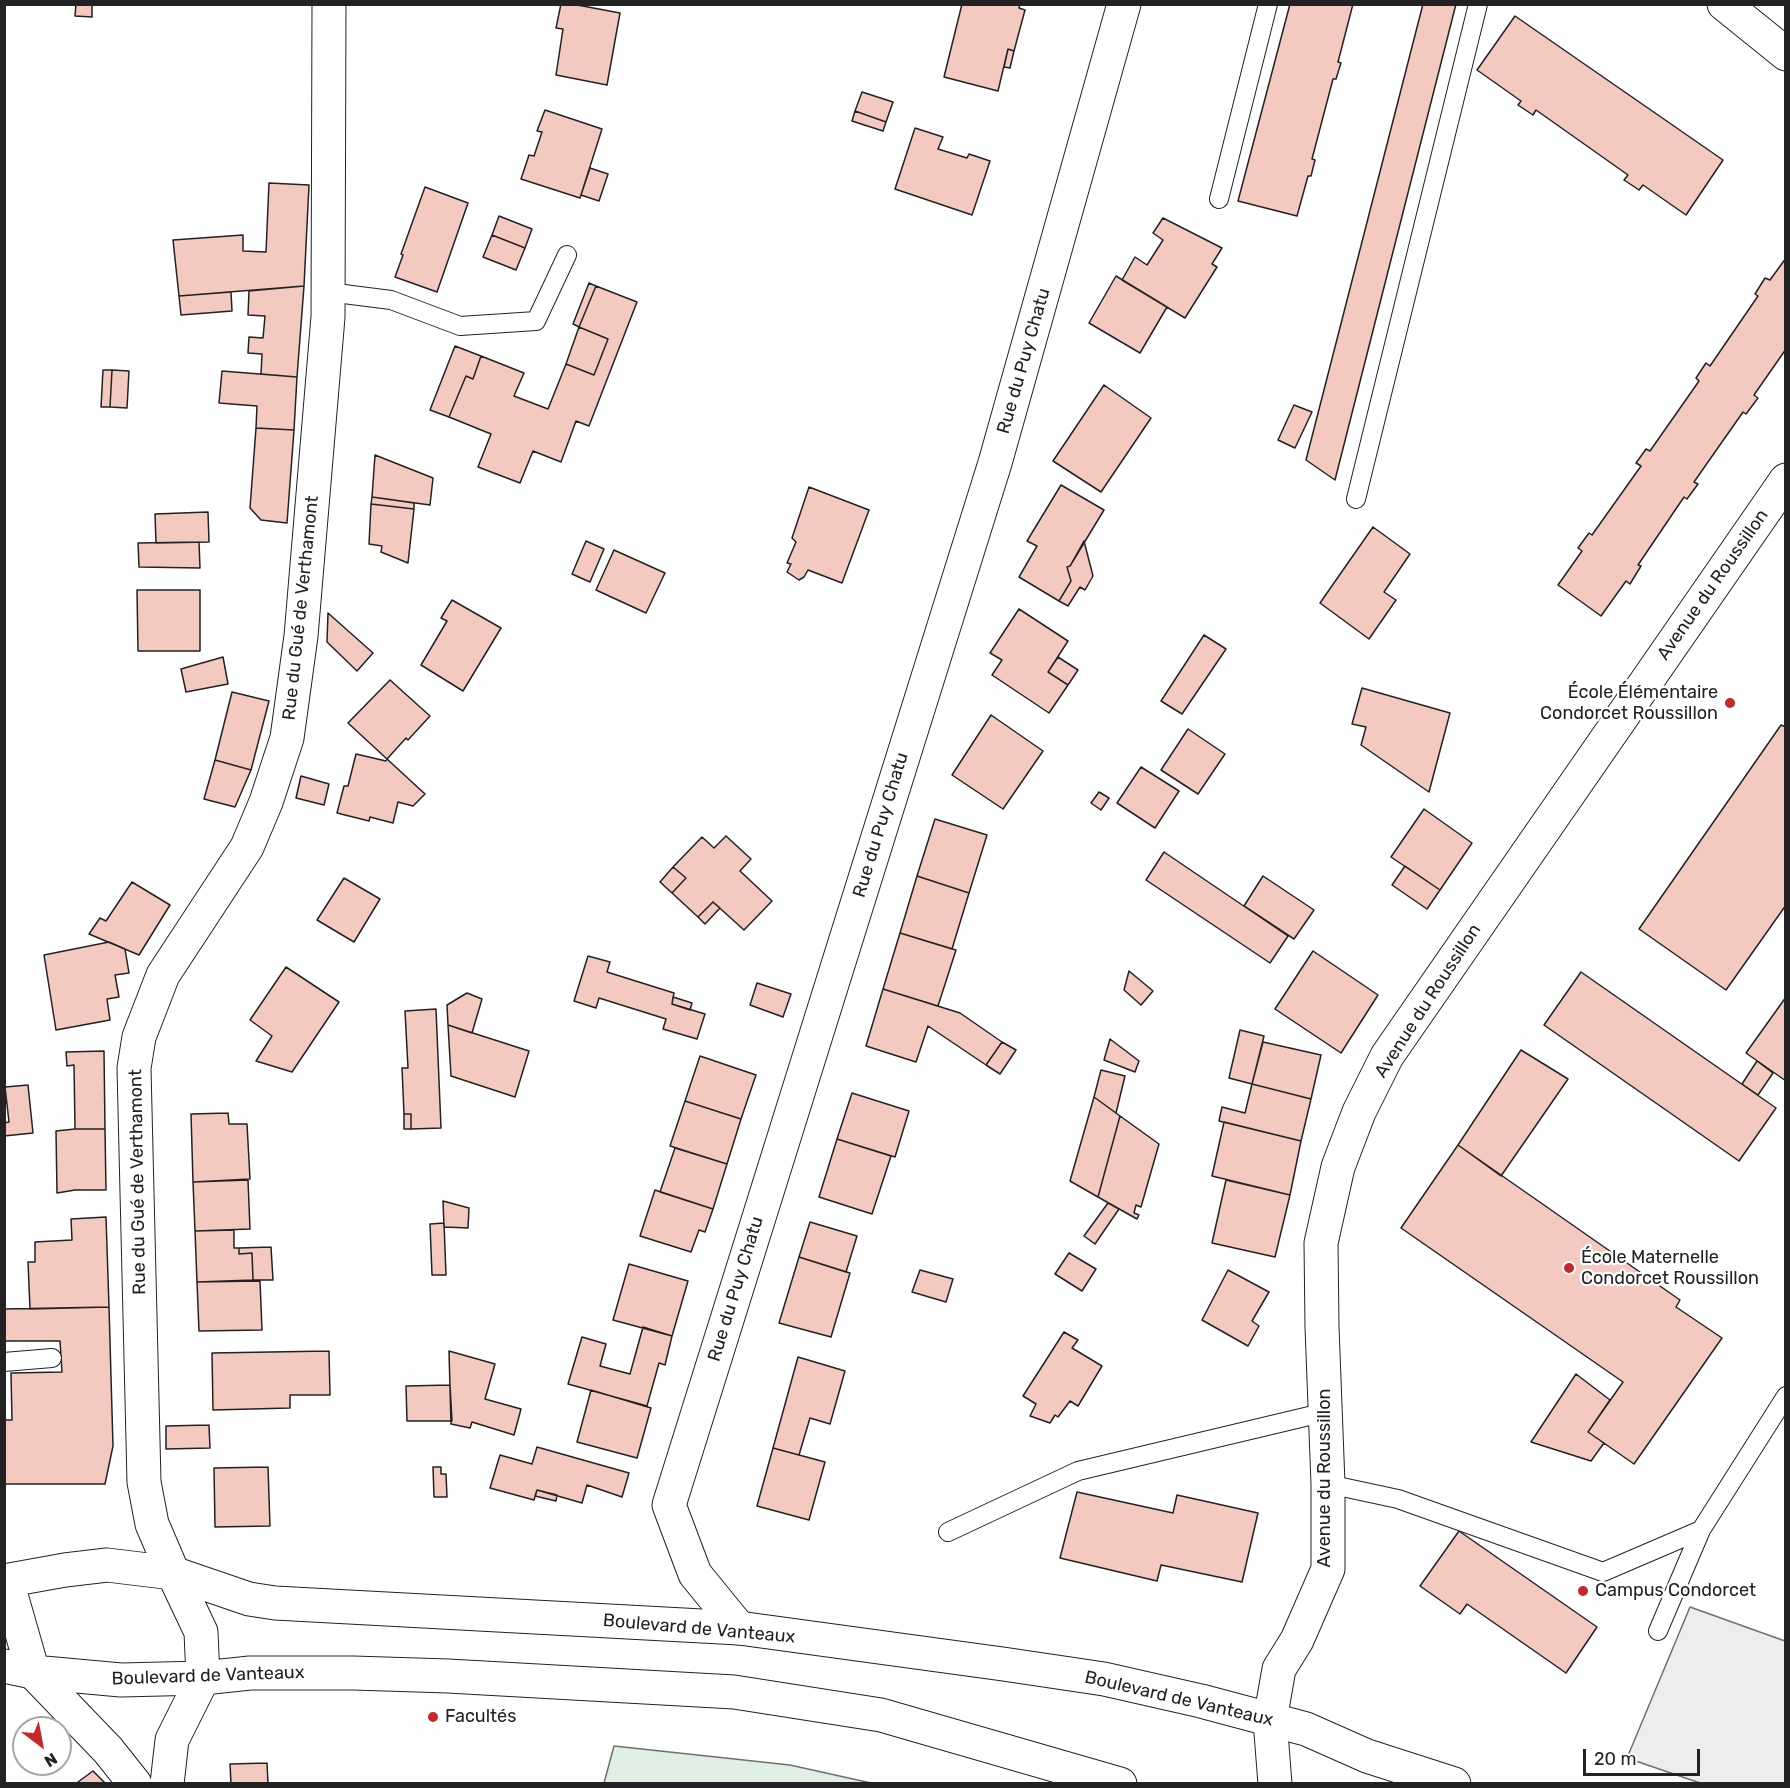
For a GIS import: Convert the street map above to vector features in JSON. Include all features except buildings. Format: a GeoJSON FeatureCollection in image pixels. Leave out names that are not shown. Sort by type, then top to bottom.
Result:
{"type":"FeatureCollection","features":[{"type":"Feature","properties":{"kind":"street","name":"Rue du Gué de Verthamont"},"geometry":{"type":"LineString","coordinates":[[203,1678],[201,1632],[152,1524],[144,1482],[134,1068],[139,1037],[163,975],[247,847],[266,802],[287,738],[301,636],[328,317],[329,4]]}},
{"type":"Feature","properties":{"kind":"street","name":"Rue du Puy Chatu"},"geometry":{"type":"LineString","coordinates":[[740,1629],[695,1574],[669,1505],[991,475],[1124,4]]}},
{"type":"Feature","properties":{"kind":"street"},"geometry":{"type":"LineString","coordinates":[[1724,4],[1785,54]]}},
{"type":"Feature","properties":{"kind":"street","name":"Avenue du Roussillon"},"geometry":{"type":"LineString","coordinates":[[1275,1778],[1270,1720],[1279,1669],[1297,1640],[1328,1569],[1328,1484],[1321,1243],[1338,1167],[1364,1102],[1388,1056],[1785,480]]}},
{"type":"Feature","properties":{"kind":"street","name":"Boulevard de Vanteaux"},"geometry":{"type":"LineString","coordinates":[[5,1580],[107,1565],[173,1573],[249,1599],[275,1603],[740,1629],[1104,1679],[1201,1701],[1306,1729],[1373,1770],[1454,1784]]}},
{"type":"Feature","properties":{"kind":"street"},"geometry":{"type":"LineString","coordinates":[[5,1580],[22,1634],[19,1669],[108,1750],[135,1784]]}},
{"type":"Feature","properties":{"kind":"street","name":"Boulevard de Vanteaux"},"geometry":{"type":"LineString","coordinates":[[19,1669],[121,1680],[203,1678],[250,1673],[353,1673],[734,1692],[881,1715],[1120,1784]]}},
{"type":"Feature","properties":{"kind":"street"},"geometry":{"type":"LineString","coordinates":[[167,1784],[171,1740],[203,1678]]}},
{"type":"Feature","properties":{"kind":"lane"},"geometry":{"type":"LineString","coordinates":[[1219,199],[1268,4]]}},
{"type":"Feature","properties":{"kind":"lane"},"geometry":{"type":"LineString","coordinates":[[1356,499],[1478,4]]}},
{"type":"Feature","properties":{"kind":"lane"},"geometry":{"type":"LineString","coordinates":[[328,292],[391,300],[460,326],[536,321],[567,255]]}},
{"type":"Feature","properties":{"kind":"lane"},"geometry":{"type":"LineString","coordinates":[[4,1362],[52,1358]]}},
{"type":"Feature","properties":{"kind":"lane"},"geometry":{"type":"LineString","coordinates":[[1659,1631],[1701,1530],[1785,1396]]}},
{"type":"Feature","properties":{"kind":"lane"},"geometry":{"type":"LineString","coordinates":[[948,1532],[1078,1471],[1326,1412]]}},
{"type":"Feature","properties":{"kind":"lane"},"geometry":{"type":"LineString","coordinates":[[1328,1484],[1398,1499],[1603,1572],[1701,1530]]}},
{"type":"Feature","properties":{"kind":"green space"},"geometry":{"type":"Polygon","coordinates":[[[614,1746],[790,1765],[871,1783],[604,1783],[614,1746]]]}},
{"type":"Feature","properties":{"kind":"shaded area"},"geometry":{"type":"Polygon","coordinates":[[[1690,1607],[1785,1641],[1785,1783],[1700,1783],[1627,1758],[1690,1607]]]}},
{"type":"Feature","properties":{"kind":"place","name":"École Élémentaire Condorcet Roussillon"},"geometry":{"type":"Point","coordinates":[1730,703]}},
{"type":"Feature","properties":{"kind":"place","name":"École Maternelle Condorcet Roussillon"},"geometry":{"type":"Point","coordinates":[1569,1268]}},
{"type":"Feature","properties":{"kind":"place","name":"Campus Condorcet"},"geometry":{"type":"Point","coordinates":[1583,1591]}},
{"type":"Feature","properties":{"kind":"place","name":"Facultés"},"geometry":{"type":"Point","coordinates":[433,1717]}}]}
